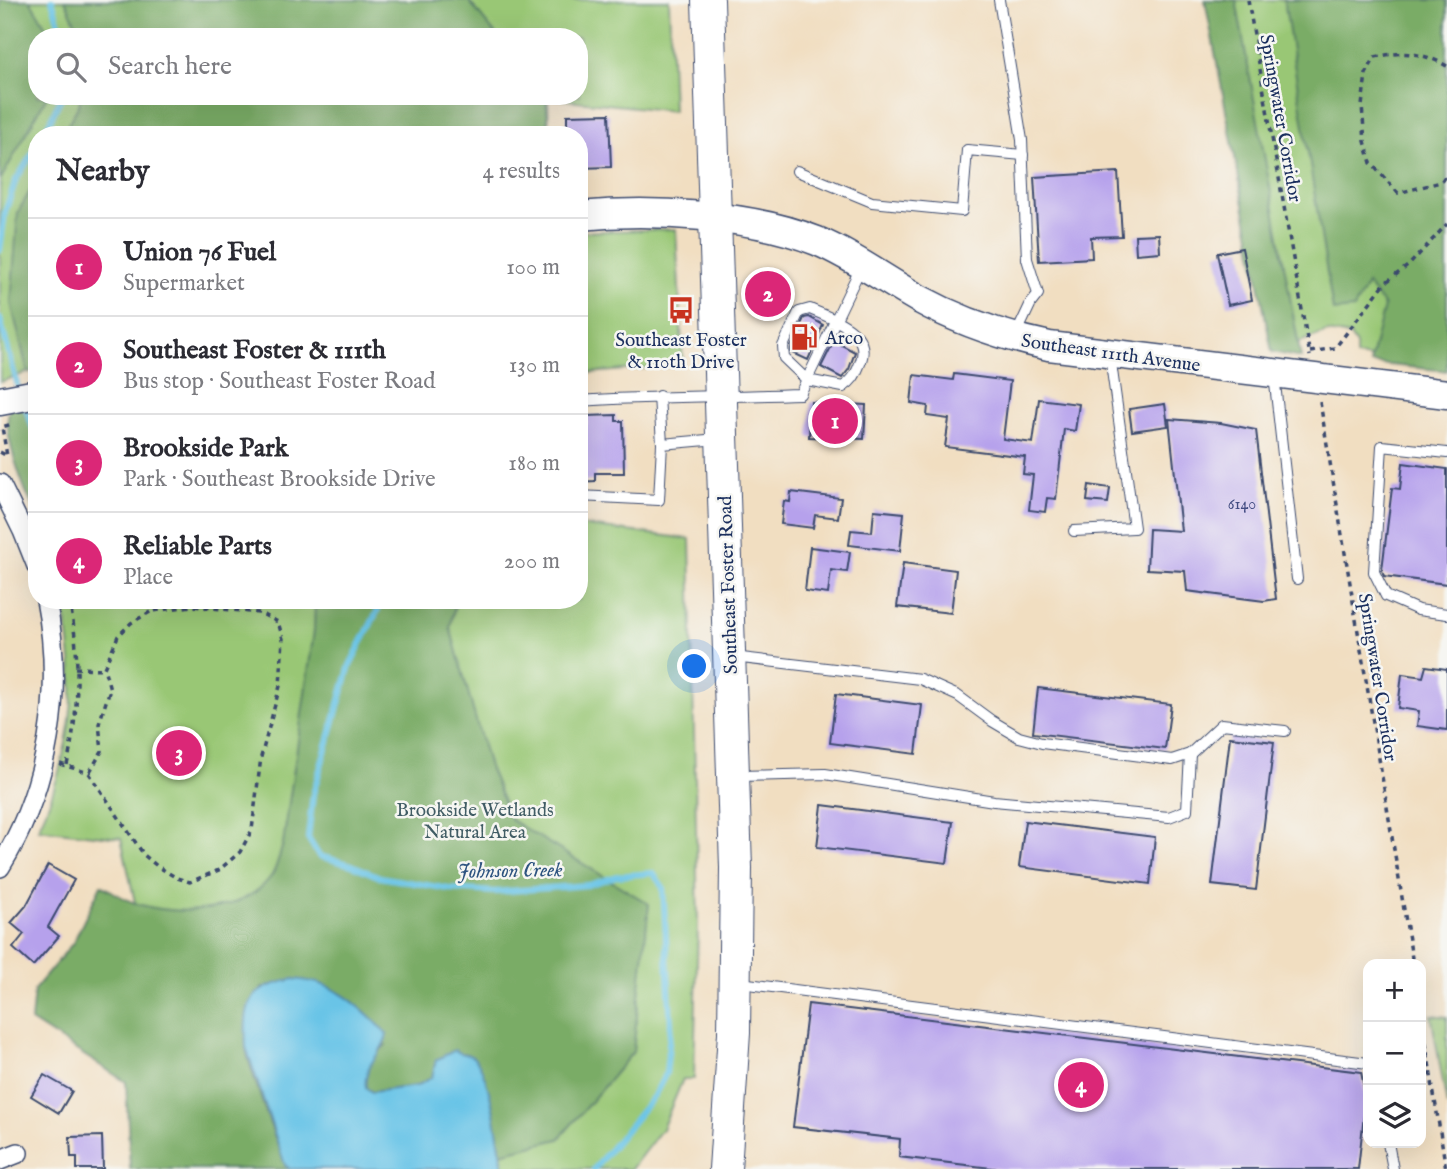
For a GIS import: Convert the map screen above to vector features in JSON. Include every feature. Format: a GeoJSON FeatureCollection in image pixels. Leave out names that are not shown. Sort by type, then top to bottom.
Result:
{"type":"FeatureCollection","features":[{"type":"Feature","properties":{"kind":"main road","name":"Southeast Foster Road"},"geometry":{"type":"LineString","coordinates":[[708,0],[736,868],[736,983],[724,1169]]}},
{"type":"Feature","properties":{"kind":"street","name":"Southeast 111th Avenue"},"geometry":{"type":"LineString","coordinates":[[588,216],[643,213],[757,223],[785,230],[818,242],[953,317],[1015,338],[1049,346],[1447,394]]}},
{"type":"Feature","properties":{"kind":"street"},"geometry":{"type":"LineString","coordinates":[[6,408],[28,398]]}},
{"type":"Feature","properties":{"kind":"street"},"geometry":{"type":"LineString","coordinates":[[0,484],[28,543]]}},
{"type":"Feature","properties":{"kind":"street"},"geometry":{"type":"LineString","coordinates":[[0,867],[24,822],[44,762],[50,732],[53,666],[47,609]]}},
{"type":"Feature","properties":{"kind":"lane"},"geometry":{"type":"LineString","coordinates":[[999,0],[1023,155],[1027,258],[1038,294],[1015,338]]}},
{"type":"Feature","properties":{"kind":"lane"},"geometry":{"type":"LineString","coordinates":[[797,171],[872,202],[962,211],[967,150],[1023,155]]}},
{"type":"Feature","properties":{"kind":"lane"},"geometry":{"type":"LineString","coordinates":[[588,400],[659,396],[721,398],[800,394],[862,265]]}},
{"type":"Feature","properties":{"kind":"lane"},"geometry":{"type":"LineString","coordinates":[[810,309],[858,334],[864,357],[853,380],[843,387],[807,380],[784,358],[783,346],[799,312],[810,309]]}},
{"type":"Feature","properties":{"kind":"lane"},"geometry":{"type":"LineString","coordinates":[[1074,531],[1134,528],[1110,355]]}},
{"type":"Feature","properties":{"kind":"lane"},"geometry":{"type":"LineString","coordinates":[[1274,374],[1297,579]]}},
{"type":"Feature","properties":{"kind":"lane"},"geometry":{"type":"LineString","coordinates":[[588,496],[659,500],[662,444],[659,396]]}},
{"type":"Feature","properties":{"kind":"lane"},"geometry":{"type":"LineString","coordinates":[[662,444],[722,439]]}},
{"type":"Feature","properties":{"kind":"lane"},"geometry":{"type":"LineString","coordinates":[[1447,453],[1382,446],[1374,572],[1386,596],[1418,610],[1447,614]]}},
{"type":"Feature","properties":{"kind":"lane"},"geometry":{"type":"LineString","coordinates":[[729,656],[920,679],[958,696],[1018,737],[1042,743],[1172,760],[1190,754],[1222,724],[1285,731]]}},
{"type":"Feature","properties":{"kind":"lane"},"geometry":{"type":"LineString","coordinates":[[733,776],[825,774],[994,801],[1169,817],[1187,810],[1190,754]]}},
{"type":"Feature","properties":{"kind":"lane"},"geometry":{"type":"LineString","coordinates":[[736,983],[1363,1062]]}},
{"type":"Feature","properties":{"kind":"lane"},"geometry":{"type":"LineString","coordinates":[[1389,1148],[1393,1169]]}},
{"type":"Feature","properties":{"kind":"path","name":"Springwater Corridor"},"geometry":{"type":"LineString","coordinates":[[1248,0],[1312,364]]}},
{"type":"Feature","properties":{"kind":"path"},"geometry":{"type":"LineString","coordinates":[[1447,66],[1433,58],[1400,52],[1376,57],[1366,74],[1362,106],[1365,141],[1371,163],[1398,192],[1441,182],[1447,173]]}},
{"type":"Feature","properties":{"kind":"path"},"geometry":{"type":"LineString","coordinates":[[1310,352],[1335,348],[1385,283],[1409,265],[1447,224]]}},
{"type":"Feature","properties":{"kind":"path","name":"Springwater Corridor"},"geometry":{"type":"LineString","coordinates":[[1318,393],[1412,959]]}},
{"type":"Feature","properties":{"kind":"path"},"geometry":{"type":"LineString","coordinates":[[0,452],[6,457],[8,452],[2,428],[6,408]]}},
{"type":"Feature","properties":{"kind":"path"},"geometry":{"type":"LineString","coordinates":[[67,765],[74,729],[77,668],[70,609]]}},
{"type":"Feature","properties":{"kind":"path"},"geometry":{"type":"LineString","coordinates":[[89,773],[102,751],[99,720],[110,689],[104,669],[122,632],[147,613],[164,609]]}},
{"type":"Feature","properties":{"kind":"path"},"geometry":{"type":"LineString","coordinates":[[44,762],[67,765],[89,773],[144,855],[177,878],[190,882],[222,868],[240,852],[251,835],[261,757],[280,686],[283,654],[282,632],[275,619],[260,612],[223,609]]}},
{"type":"Feature","properties":{"kind":"path"},"geometry":{"type":"LineString","coordinates":[[53,666],[104,669]]}},
{"type":"Feature","properties":{"kind":"path"},"geometry":{"type":"LineString","coordinates":[[1422,1022],[1446,1169]]}},
{"type":"Feature","properties":{"kind":"green space"},"geometry":{"type":"Polygon","coordinates":[[[0,0],[669,0],[673,111],[588,102],[588,28],[28,28],[28,105],[548,105],[549,126],[28,126],[28,372],[0,382],[0,0]]]}},
{"type":"Feature","properties":{"kind":"green space"},"geometry":{"type":"Polygon","coordinates":[[[0,0],[30,0],[47,28],[28,28],[28,105],[42,105],[28,126],[1,179],[0,187],[0,0]]]}},
{"type":"Feature","properties":{"kind":"green space"},"geometry":{"type":"Polygon","coordinates":[[[65,0],[468,0],[491,28],[75,28],[65,0]]]}},
{"type":"Feature","properties":{"kind":"green space"},"geometry":{"type":"Polygon","coordinates":[[[1205,0],[1236,0],[1301,358],[1272,352],[1205,0]]]}},
{"type":"Feature","properties":{"kind":"green space"},"geometry":{"type":"Polygon","coordinates":[[[1208,0],[1447,0],[1447,367],[1356,356],[1356,345],[1350,336],[1327,332],[1272,352],[1208,0]]]}},
{"type":"Feature","properties":{"kind":"green space"},"geometry":{"type":"Polygon","coordinates":[[[1284,0],[1447,0],[1447,371],[1370,363],[1384,306],[1367,284],[1354,309],[1333,311],[1284,0]]]}},
{"type":"Feature","properties":{"kind":"green space"},"geometry":{"type":"Polygon","coordinates":[[[79,105],[547,105],[548,126],[67,126],[79,105]]]}},
{"type":"Feature","properties":{"kind":"green space"},"geometry":{"type":"Polygon","coordinates":[[[28,195],[28,373],[11,303],[18,212],[28,195]]]}},
{"type":"Feature","properties":{"kind":"green space"},"geometry":{"type":"Polygon","coordinates":[[[676,229],[683,365],[588,373],[588,232],[676,229]]]}},
{"type":"Feature","properties":{"kind":"green space"},"geometry":{"type":"Polygon","coordinates":[[[28,404],[28,496],[15,461],[8,431],[10,409],[28,404]]]}},
{"type":"Feature","properties":{"kind":"green space","name":"Brookside Wetlands Natural Area"},"geometry":{"type":"Polygon","coordinates":[[[588,526],[690,539],[698,923],[694,1079],[683,1079],[662,1129],[631,1169],[503,1169],[501,1153],[285,1165],[290,1169],[193,1169],[121,838],[38,829],[58,776],[67,737],[72,699],[64,609],[588,609],[588,526]]]}},
{"type":"Feature","properties":{"kind":"green space"},"geometry":{"type":"Polygon","coordinates":[[[315,609],[454,609],[450,627],[489,767],[511,820],[649,904],[633,1052],[559,1139],[501,1153],[492,1103],[467,1054],[459,1053],[432,1077],[417,1086],[372,1092],[366,1088],[368,1070],[373,1059],[386,1045],[294,979],[262,988],[246,1046],[265,1110],[290,1169],[130,1169],[126,1082],[31,1021],[34,990],[73,943],[101,885],[135,903],[189,911],[228,905],[245,898],[260,888],[272,875],[283,844],[314,631],[315,609]]]}},
{"type":"Feature","properties":{"kind":"green space"},"geometry":{"type":"Polygon","coordinates":[[[1431,1015],[1447,1017],[1447,1106],[1431,1015]]]}},
{"type":"Feature","properties":{"kind":"water"},"geometry":{"type":"Polygon","coordinates":[[[294,979],[318,983],[340,993],[365,1012],[387,1034],[367,1072],[366,1088],[372,1092],[417,1086],[432,1077],[436,1060],[455,1050],[474,1058],[480,1066],[489,1093],[503,1169],[290,1169],[285,1165],[246,1047],[246,1018],[248,1008],[258,993],[267,987],[294,979]]]}},
{"type":"Feature","properties":{"kind":"building"},"geometry":{"type":"Polygon","coordinates":[[[609,114],[611,167],[588,168],[588,126],[567,126],[567,115],[609,114]]]}},
{"type":"Feature","properties":{"kind":"building"},"geometry":{"type":"Polygon","coordinates":[[[1118,172],[1122,236],[1091,237],[1092,258],[1039,261],[1034,177],[1118,172]]]}},
{"type":"Feature","properties":{"kind":"building"},"geometry":{"type":"Polygon","coordinates":[[[1159,234],[1160,252],[1136,254],[1135,235],[1159,234]]]}},
{"type":"Feature","properties":{"kind":"building"},"geometry":{"type":"Polygon","coordinates":[[[1242,248],[1252,300],[1228,305],[1217,253],[1242,248]]]}},
{"type":"Feature","properties":{"kind":"building","name":"Arco"},"geometry":{"type":"Polygon","coordinates":[[[809,317],[823,325],[808,360],[791,352],[791,347],[804,318],[809,317]]]}},
{"type":"Feature","properties":{"kind":"building","name":"Arco"},"geometry":{"type":"Polygon","coordinates":[[[834,341],[855,352],[849,369],[842,378],[821,367],[834,341]]]}},
{"type":"Feature","properties":{"kind":"building"},"geometry":{"type":"Polygon","coordinates":[[[954,374],[1010,381],[1003,439],[1033,443],[1039,399],[1079,404],[1075,431],[1064,429],[1056,499],[1047,498],[1045,512],[1029,510],[1033,475],[1023,474],[1025,457],[945,447],[949,419],[927,416],[928,406],[911,403],[914,375],[953,380],[954,374]]]}},
{"type":"Feature","properties":{"kind":"building"},"geometry":{"type":"Polygon","coordinates":[[[811,402],[866,405],[864,439],[809,437],[811,402]]]}},
{"type":"Feature","properties":{"kind":"building"},"geometry":{"type":"Polygon","coordinates":[[[1165,404],[1168,426],[1132,431],[1129,409],[1165,404]]]}},
{"type":"Feature","properties":{"kind":"building"},"geometry":{"type":"Polygon","coordinates":[[[616,415],[616,421],[623,421],[624,473],[595,473],[595,481],[588,481],[588,416],[616,415]]]}},
{"type":"Feature","properties":{"kind":"building"},"geometry":{"type":"Polygon","coordinates":[[[1169,419],[1221,423],[1256,430],[1276,599],[1264,601],[1187,591],[1185,571],[1147,569],[1149,529],[1181,531],[1169,419]]]}},
{"type":"Feature","properties":{"kind":"building"},"geometry":{"type":"Polygon","coordinates":[[[1403,463],[1447,469],[1447,584],[1384,576],[1382,570],[1392,488],[1400,489],[1403,463]]]}},
{"type":"Feature","properties":{"kind":"building"},"geometry":{"type":"Polygon","coordinates":[[[1089,485],[1110,488],[1108,503],[1087,501],[1089,485]]]}},
{"type":"Feature","properties":{"kind":"building"},"geometry":{"type":"Polygon","coordinates":[[[791,492],[841,498],[838,518],[815,515],[813,528],[781,524],[784,501],[790,502],[791,492]]]}},
{"type":"Feature","properties":{"kind":"building"},"geometry":{"type":"Polygon","coordinates":[[[874,510],[904,513],[900,551],[849,545],[851,530],[872,532],[874,510]]]}},
{"type":"Feature","properties":{"kind":"building"},"geometry":{"type":"Polygon","coordinates":[[[810,547],[850,552],[847,572],[831,570],[828,594],[805,591],[810,547]]]}},
{"type":"Feature","properties":{"kind":"building"},"geometry":{"type":"Polygon","coordinates":[[[903,563],[956,570],[951,613],[897,607],[903,563]]]}},
{"type":"Feature","properties":{"kind":"building"},"geometry":{"type":"Polygon","coordinates":[[[1426,666],[1447,669],[1447,730],[1417,726],[1419,711],[1398,708],[1402,674],[1423,677],[1426,666]]]}},
{"type":"Feature","properties":{"kind":"building"},"geometry":{"type":"Polygon","coordinates":[[[1038,688],[1171,704],[1165,749],[1033,733],[1038,688]]]}},
{"type":"Feature","properties":{"kind":"building"},"geometry":{"type":"Polygon","coordinates":[[[836,694],[922,705],[916,754],[830,743],[836,694]]]}},
{"type":"Feature","properties":{"kind":"building"},"geometry":{"type":"Polygon","coordinates":[[[1230,737],[1274,742],[1256,890],[1212,885],[1230,737]]]}},
{"type":"Feature","properties":{"kind":"building"},"geometry":{"type":"Polygon","coordinates":[[[822,805],[953,822],[947,863],[817,847],[822,805]]]}},
{"type":"Feature","properties":{"kind":"building"},"geometry":{"type":"Polygon","coordinates":[[[1025,821],[1155,837],[1150,884],[1019,867],[1025,821]]]}},
{"type":"Feature","properties":{"kind":"building"},"geometry":{"type":"Polygon","coordinates":[[[48,865],[74,880],[48,927],[59,936],[33,966],[13,948],[24,934],[11,923],[26,906],[48,865]]]}},
{"type":"Feature","properties":{"kind":"building"},"geometry":{"type":"Polygon","coordinates":[[[808,1004],[1361,1072],[1363,1082],[1363,1124],[1358,1169],[1000,1169],[899,1157],[900,1139],[793,1127],[808,1004]]]}},
{"type":"Feature","properties":{"kind":"building"},"geometry":{"type":"Polygon","coordinates":[[[44,1075],[72,1091],[59,1113],[31,1096],[44,1075]]]}},
{"type":"Feature","properties":{"kind":"building"},"geometry":{"type":"Polygon","coordinates":[[[102,1136],[103,1169],[77,1169],[77,1157],[71,1157],[70,1137],[102,1136]]]}},
{"type":"Feature","properties":{"kind":"waterway","name":"Johnson Creek"},"geometry":{"type":"LineString","coordinates":[[52,0],[60,28]]}},
{"type":"Feature","properties":{"kind":"waterway","name":"Johnson Creek"},"geometry":{"type":"LineString","coordinates":[[47,126],[58,105]]}},
{"type":"Feature","properties":{"kind":"waterway","name":"Johnson Creek"},"geometry":{"type":"LineString","coordinates":[[0,250],[5,212],[16,180],[28,161]]}},
{"type":"Feature","properties":{"kind":"waterway","name":"Johnson Creek"},"geometry":{"type":"LineString","coordinates":[[0,319],[19,391]]}},
{"type":"Feature","properties":{"kind":"waterway","name":"Johnson Creek"},"geometry":{"type":"LineString","coordinates":[[24,404],[28,414]]}},
{"type":"Feature","properties":{"kind":"waterway","name":"Johnson Creek"},"geometry":{"type":"LineString","coordinates":[[378,609],[350,665],[313,794],[308,838],[319,856],[352,865],[380,877],[449,889],[495,892],[588,885],[617,876],[653,873],[663,887],[671,1024],[666,1073],[654,1096],[594,1169]]}},
{"type":"Feature","properties":{"kind":"place","name":"Southeast Foster & 111th"},"geometry":{"type":"Point","coordinates":[768,294]}},
{"type":"Feature","properties":{"kind":"place","name":"Southeast Foster & 110th Drive"},"geometry":{"type":"Point","coordinates":[681,310]}},
{"type":"Feature","properties":{"kind":"place","name":"Arco"},"geometry":{"type":"Point","coordinates":[804,337]}},
{"type":"Feature","properties":{"kind":"place","name":"Union 76 Fuel"},"geometry":{"type":"Point","coordinates":[835,421]}},
{"type":"Feature","properties":{"kind":"place","name":"Brookside Park"},"geometry":{"type":"Point","coordinates":[179,753]}},
{"type":"Feature","properties":{"kind":"place","name":"Reliable Parts"},"geometry":{"type":"Point","coordinates":[1081,1085]}}]}
